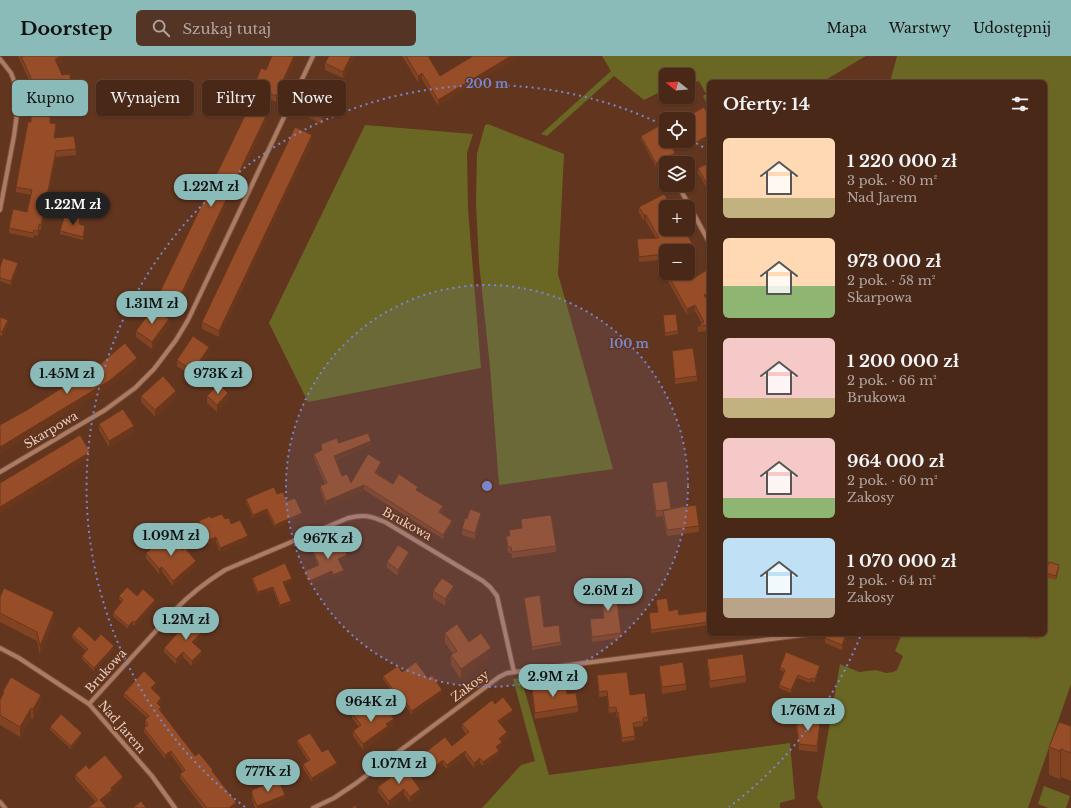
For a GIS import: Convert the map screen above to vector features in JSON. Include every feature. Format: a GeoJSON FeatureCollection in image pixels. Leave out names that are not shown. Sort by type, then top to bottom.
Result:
{"type":"FeatureCollection","features":[{"type":"Feature","properties":{"kind":"street","name":"Skarpowa"},"geometry":{"type":"LineString","coordinates":[[0,472],[105,410],[135,388],[154,369],[176,340],[191,313],[313,56]]}},
{"type":"Feature","properties":{"kind":"street"},"geometry":{"type":"LineString","coordinates":[[0,60],[11,73],[16,86],[18,106],[0,210]]}},
{"type":"Feature","properties":{"kind":"street"},"geometry":{"type":"LineString","coordinates":[[682,192],[707,238]]}},
{"type":"Feature","properties":{"kind":"street","name":"Brukowa"},"geometry":{"type":"LineString","coordinates":[[89,704],[175,610],[189,596],[209,580],[225,570],[348,518],[360,515],[386,522],[483,581],[490,587],[497,596],[514,672]]}},
{"type":"Feature","properties":{"kind":"street","name":"Zakosy"},"geometry":{"type":"LineString","coordinates":[[313,808],[334,798],[367,775],[499,677],[514,672],[794,636]]}},
{"type":"Feature","properties":{"kind":"street","name":"Nad Jarem"},"geometry":{"type":"LineString","coordinates":[[0,648],[19,658],[89,704],[152,776],[175,808]]}},
{"type":"Feature","properties":{"kind":"street"},"geometry":{"type":"LineString","coordinates":[[0,802],[5,808]]}},
{"type":"Feature","properties":{"kind":"shaded area"},"geometry":{"type":"Polygon","coordinates":[[[602,56],[866,56],[825,80],[707,80],[707,104],[703,96],[706,94],[699,81],[695,82],[695,68],[659,68],[659,92],[644,100],[614,76],[547,136],[541,134],[611,71],[602,56]]]}},
{"type":"Feature","properties":{"kind":"shaded area"},"geometry":{"type":"Polygon","coordinates":[[[897,56],[1071,56],[1071,684],[1028,808],[823,808],[817,798],[840,664],[859,672],[876,670],[886,673],[893,672],[897,670],[903,656],[895,651],[901,636],[1047,636],[1047,80],[891,80],[897,56]]]}},
{"type":"Feature","properties":{"kind":"shaded area"},"geometry":{"type":"Polygon","coordinates":[[[488,124],[564,154],[558,274],[613,469],[499,485],[490,367],[479,263],[476,203],[477,154],[485,125],[488,124]]]}},
{"type":"Feature","properties":{"kind":"shaded area"},"geometry":{"type":"Polygon","coordinates":[[[365,125],[473,134],[467,153],[468,209],[481,368],[308,402],[269,323],[365,125]]]}},
{"type":"Feature","properties":{"kind":"shaded area"},"geometry":{"type":"Polygon","coordinates":[[[521,678],[549,775],[790,743],[795,799],[780,803],[780,808],[482,808],[521,765],[535,761],[513,679],[521,678]]]}},
{"type":"Feature","properties":{"kind":"shaded area"},"geometry":{"type":"Polygon","coordinates":[[[1044,786],[1070,796],[1066,808],[1048,808],[1038,804],[1044,786]]]}},
{"type":"Feature","properties":{"kind":"building"},"geometry":{"type":"Polygon","coordinates":[[[21,56],[62,56],[55,59],[62,75],[70,74],[70,80],[31,80],[21,56]]]}},
{"type":"Feature","properties":{"kind":"building"},"geometry":{"type":"Polygon","coordinates":[[[272,56],[294,56],[283,80],[278,80],[278,92],[276,96],[270,93],[270,80],[256,80],[261,68],[266,70],[272,56]]]}},
{"type":"Feature","properties":{"kind":"building"},"geometry":{"type":"Polygon","coordinates":[[[329,56],[351,56],[343,72],[325,63],[329,56]]]}},
{"type":"Feature","properties":{"kind":"building"},"geometry":{"type":"Polygon","coordinates":[[[406,56],[428,56],[440,76],[473,56],[511,56],[438,100],[422,73],[418,76],[406,56]]]}},
{"type":"Feature","properties":{"kind":"building"},"geometry":{"type":"Polygon","coordinates":[[[704,107],[707,112],[707,136],[695,143],[695,112],[704,107]]]}},
{"type":"Feature","properties":{"kind":"building"},"geometry":{"type":"Polygon","coordinates":[[[31,116],[50,116],[50,123],[56,124],[54,138],[74,136],[76,149],[56,151],[41,225],[39,224],[38,231],[34,230],[33,233],[9,228],[13,209],[27,212],[32,190],[16,187],[28,122],[31,122],[31,116]]]}},
{"type":"Feature","properties":{"kind":"building"},"geometry":{"type":"Polygon","coordinates":[[[245,116],[266,116],[174,309],[158,301],[159,299],[157,298],[245,116]]]}},
{"type":"Feature","properties":{"kind":"building"},"geometry":{"type":"Polygon","coordinates":[[[659,126],[659,148],[672,148],[675,153],[669,156],[659,156],[659,161],[656,163],[641,136],[659,126]]]}},
{"type":"Feature","properties":{"kind":"building"},"geometry":{"type":"Polygon","coordinates":[[[295,127],[312,135],[219,331],[202,322],[295,127]]]}},
{"type":"Feature","properties":{"kind":"building"},"geometry":{"type":"Polygon","coordinates":[[[707,164],[707,184],[698,168],[707,164]]]}},
{"type":"Feature","properties":{"kind":"building"},"geometry":{"type":"Polygon","coordinates":[[[664,194],[668,200],[659,200],[659,236],[688,236],[692,244],[659,244],[659,254],[639,257],[637,239],[659,238],[646,215],[644,215],[639,207],[664,194]]]}},
{"type":"Feature","properties":{"kind":"building"},"geometry":{"type":"Polygon","coordinates":[[[65,214],[80,218],[79,224],[85,226],[83,237],[60,231],[65,214]]]}},
{"type":"Feature","properties":{"kind":"building"},"geometry":{"type":"Polygon","coordinates":[[[3,258],[18,263],[11,281],[0,278],[0,267],[3,258]]]}},
{"type":"Feature","properties":{"kind":"building"},"geometry":{"type":"Polygon","coordinates":[[[707,270],[707,293],[704,295],[707,300],[707,325],[698,326],[704,322],[695,305],[687,309],[671,280],[695,280],[695,277],[707,270]]]}},
{"type":"Feature","properties":{"kind":"building"},"geometry":{"type":"Polygon","coordinates":[[[153,308],[169,319],[152,342],[136,331],[153,308]]]}},
{"type":"Feature","properties":{"kind":"building"},"geometry":{"type":"Polygon","coordinates":[[[676,314],[678,331],[665,333],[663,315],[676,314]]]}},
{"type":"Feature","properties":{"kind":"building"},"geometry":{"type":"Polygon","coordinates":[[[0,317],[8,320],[2,332],[0,331],[0,317]]]}},
{"type":"Feature","properties":{"kind":"building"},"geometry":{"type":"Polygon","coordinates":[[[193,336],[209,347],[193,371],[177,360],[193,336]]]}},
{"type":"Feature","properties":{"kind":"building"},"geometry":{"type":"Polygon","coordinates":[[[125,343],[137,358],[109,381],[0,447],[0,425],[27,410],[90,370],[91,372],[125,343]]]}},
{"type":"Feature","properties":{"kind":"building"},"geometry":{"type":"Polygon","coordinates":[[[693,348],[697,376],[675,379],[672,351],[693,348]]]}},
{"type":"Feature","properties":{"kind":"building"},"geometry":{"type":"Polygon","coordinates":[[[163,376],[176,391],[155,410],[141,396],[163,376]]]}},
{"type":"Feature","properties":{"kind":"building"},"geometry":{"type":"Polygon","coordinates":[[[219,384],[228,393],[217,405],[207,396],[219,384]]]}},
{"type":"Feature","properties":{"kind":"building"},"geometry":{"type":"Polygon","coordinates":[[[123,409],[134,426],[109,441],[99,424],[123,409]]]}},
{"type":"Feature","properties":{"kind":"building"},"geometry":{"type":"Polygon","coordinates":[[[368,433],[371,441],[334,456],[342,476],[347,474],[351,483],[368,454],[381,462],[375,473],[393,484],[399,474],[418,487],[416,490],[443,506],[439,512],[452,521],[443,535],[364,485],[326,501],[320,486],[327,483],[314,454],[322,450],[321,444],[337,438],[339,443],[368,433]]]}},
{"type":"Feature","properties":{"kind":"building"},"geometry":{"type":"Polygon","coordinates":[[[80,435],[90,452],[0,507],[0,483],[80,435]]]}},
{"type":"Feature","properties":{"kind":"building"},"geometry":{"type":"Polygon","coordinates":[[[667,481],[671,509],[656,511],[652,483],[667,481]]]}},
{"type":"Feature","properties":{"kind":"building"},"geometry":{"type":"Polygon","coordinates":[[[274,487],[277,494],[283,492],[287,501],[295,498],[302,513],[275,525],[267,509],[253,515],[246,499],[274,487]]]}},
{"type":"Feature","properties":{"kind":"building"},"geometry":{"type":"Polygon","coordinates":[[[696,505],[699,526],[667,530],[663,511],[696,505]]]}},
{"type":"Feature","properties":{"kind":"building"},"geometry":{"type":"Polygon","coordinates":[[[470,509],[481,513],[475,533],[462,529],[465,518],[467,519],[470,509]]]}},
{"type":"Feature","properties":{"kind":"building"},"geometry":{"type":"Polygon","coordinates":[[[222,514],[225,519],[229,518],[231,524],[240,520],[248,536],[220,548],[216,537],[209,540],[205,536],[199,521],[210,516],[211,518],[222,514]]]}},
{"type":"Feature","properties":{"kind":"building"},"geometry":{"type":"Polygon","coordinates":[[[551,515],[556,546],[512,552],[511,547],[508,547],[506,536],[510,536],[509,530],[522,528],[521,519],[551,515]]]}},
{"type":"Feature","properties":{"kind":"building"},"geometry":{"type":"Polygon","coordinates":[[[170,534],[182,550],[185,548],[196,561],[173,581],[162,567],[159,569],[146,553],[170,534]]]}},
{"type":"Feature","properties":{"kind":"building"},"geometry":{"type":"Polygon","coordinates":[[[340,539],[347,555],[338,559],[344,570],[333,575],[332,571],[309,581],[305,571],[319,565],[313,551],[340,539]]]}},
{"type":"Feature","properties":{"kind":"building"},"geometry":{"type":"Polygon","coordinates":[[[398,545],[409,552],[398,570],[387,562],[398,545]]]}},
{"type":"Feature","properties":{"kind":"building"},"geometry":{"type":"Polygon","coordinates":[[[1049,562],[1059,565],[1056,576],[1047,574],[1049,562]]]}},
{"type":"Feature","properties":{"kind":"building"},"geometry":{"type":"Polygon","coordinates":[[[285,563],[292,579],[283,582],[291,601],[280,605],[273,587],[258,592],[252,578],[285,563]]]}},
{"type":"Feature","properties":{"kind":"building"},"geometry":{"type":"Polygon","coordinates":[[[442,578],[454,586],[445,599],[433,591],[442,578]]]}},
{"type":"Feature","properties":{"kind":"building"},"geometry":{"type":"Polygon","coordinates":[[[617,581],[619,592],[616,593],[621,633],[592,637],[590,619],[604,618],[600,584],[617,581]]]}},
{"type":"Feature","properties":{"kind":"building"},"geometry":{"type":"Polygon","coordinates":[[[127,587],[137,596],[143,589],[155,600],[135,622],[133,621],[128,626],[113,613],[123,600],[119,596],[127,587]]]}},
{"type":"Feature","properties":{"kind":"building"},"geometry":{"type":"Polygon","coordinates":[[[4,588],[54,612],[40,646],[37,632],[0,613],[0,597],[4,588]]]}},
{"type":"Feature","properties":{"kind":"building"},"geometry":{"type":"Polygon","coordinates":[[[540,595],[544,627],[559,625],[561,642],[532,647],[524,598],[540,595]]]}},
{"type":"Feature","properties":{"kind":"building"},"geometry":{"type":"Polygon","coordinates":[[[667,598],[669,611],[678,609],[679,615],[707,611],[707,622],[651,630],[649,613],[658,612],[656,600],[667,598]]]}},
{"type":"Feature","properties":{"kind":"building"},"geometry":{"type":"Polygon","coordinates":[[[196,617],[206,628],[192,642],[202,651],[192,661],[183,652],[176,659],[164,648],[184,626],[186,628],[196,617]]]}},
{"type":"Feature","properties":{"kind":"building"},"geometry":{"type":"Polygon","coordinates":[[[457,624],[469,642],[481,633],[491,648],[461,669],[451,655],[457,651],[445,633],[457,624]]]}},
{"type":"Feature","properties":{"kind":"building"},"geometry":{"type":"Polygon","coordinates":[[[79,626],[95,641],[101,634],[114,646],[94,668],[82,656],[88,649],[72,635],[79,626]]]}},
{"type":"Feature","properties":{"kind":"building"},"geometry":{"type":"Polygon","coordinates":[[[826,636],[845,636],[842,645],[825,638],[826,636]]]}},
{"type":"Feature","properties":{"kind":"building"},"geometry":{"type":"Polygon","coordinates":[[[786,652],[820,666],[815,679],[811,678],[810,680],[798,675],[791,690],[779,685],[785,670],[780,667],[786,652]]]}},
{"type":"Feature","properties":{"kind":"building"},"geometry":{"type":"Polygon","coordinates":[[[743,654],[746,676],[710,681],[707,659],[743,654]]]}},
{"type":"Feature","properties":{"kind":"building"},"geometry":{"type":"Polygon","coordinates":[[[416,662],[428,678],[432,675],[442,690],[412,711],[396,689],[394,691],[383,676],[398,666],[402,672],[416,662]]]}},
{"type":"Feature","properties":{"kind":"building"},"geometry":{"type":"Polygon","coordinates":[[[683,662],[686,684],[662,687],[659,666],[683,662]]]}},
{"type":"Feature","properties":{"kind":"building"},"geometry":{"type":"Polygon","coordinates":[[[144,671],[156,683],[151,688],[161,698],[157,703],[161,707],[159,709],[195,756],[199,753],[236,802],[229,808],[207,808],[180,774],[185,770],[171,751],[165,755],[144,728],[148,725],[145,720],[149,716],[124,693],[144,671]]]}},
{"type":"Feature","properties":{"kind":"building"},"geometry":{"type":"Polygon","coordinates":[[[627,672],[630,695],[645,693],[648,717],[643,718],[643,721],[633,723],[635,736],[622,738],[618,712],[617,713],[616,707],[609,708],[607,691],[599,692],[597,675],[627,672]]]}},
{"type":"Feature","properties":{"kind":"building"},"geometry":{"type":"Polygon","coordinates":[[[11,677],[41,695],[33,709],[31,708],[20,727],[0,715],[0,700],[11,677]]]}},
{"type":"Feature","properties":{"kind":"building"},"geometry":{"type":"Polygon","coordinates":[[[565,683],[567,694],[576,693],[578,706],[535,713],[532,688],[565,683]]]}},
{"type":"Feature","properties":{"kind":"building"},"geometry":{"type":"Polygon","coordinates":[[[503,697],[513,710],[498,721],[507,732],[499,739],[502,742],[496,747],[499,751],[483,762],[480,758],[474,763],[465,751],[447,765],[443,760],[432,769],[421,756],[445,737],[452,746],[469,732],[462,724],[492,700],[495,704],[503,697]]]}},
{"type":"Feature","properties":{"kind":"building"},"geometry":{"type":"Polygon","coordinates":[[[364,704],[373,716],[385,707],[394,719],[386,724],[388,726],[363,744],[353,731],[361,725],[352,713],[364,704]]]}},
{"type":"Feature","properties":{"kind":"building"},"geometry":{"type":"Polygon","coordinates":[[[61,714],[82,733],[71,746],[50,727],[61,714]]]}},
{"type":"Feature","properties":{"kind":"building"},"geometry":{"type":"Polygon","coordinates":[[[796,719],[820,723],[817,746],[799,744],[796,719]]]}},
{"type":"Feature","properties":{"kind":"building"},"geometry":{"type":"Polygon","coordinates":[[[1059,722],[1071,726],[1071,753],[1061,749],[1060,751],[1049,747],[1059,722]]]}},
{"type":"Feature","properties":{"kind":"building"},"geometry":{"type":"Polygon","coordinates":[[[310,733],[322,752],[328,749],[337,763],[312,778],[303,764],[310,760],[297,740],[310,733]]]}},
{"type":"Feature","properties":{"kind":"building"},"geometry":{"type":"Polygon","coordinates":[[[105,755],[123,777],[111,788],[112,790],[100,800],[107,808],[88,808],[98,800],[75,775],[86,765],[89,769],[105,755]]]}},
{"type":"Feature","properties":{"kind":"building"},"geometry":{"type":"Polygon","coordinates":[[[402,769],[407,775],[409,774],[420,789],[410,797],[404,789],[389,801],[378,787],[402,769]]]}},
{"type":"Feature","properties":{"kind":"building"},"geometry":{"type":"Polygon","coordinates":[[[278,779],[285,795],[257,806],[252,795],[252,790],[278,779]]]}},
{"type":"Feature","properties":{"kind":"building"},"geometry":{"type":"Polygon","coordinates":[[[141,801],[146,808],[133,808],[141,801]]]}},
{"type":"Feature","properties":{"kind":"building"},"geometry":{"type":"Polygon","coordinates":[[[356,805],[357,808],[350,808],[356,805]]]}}]}
